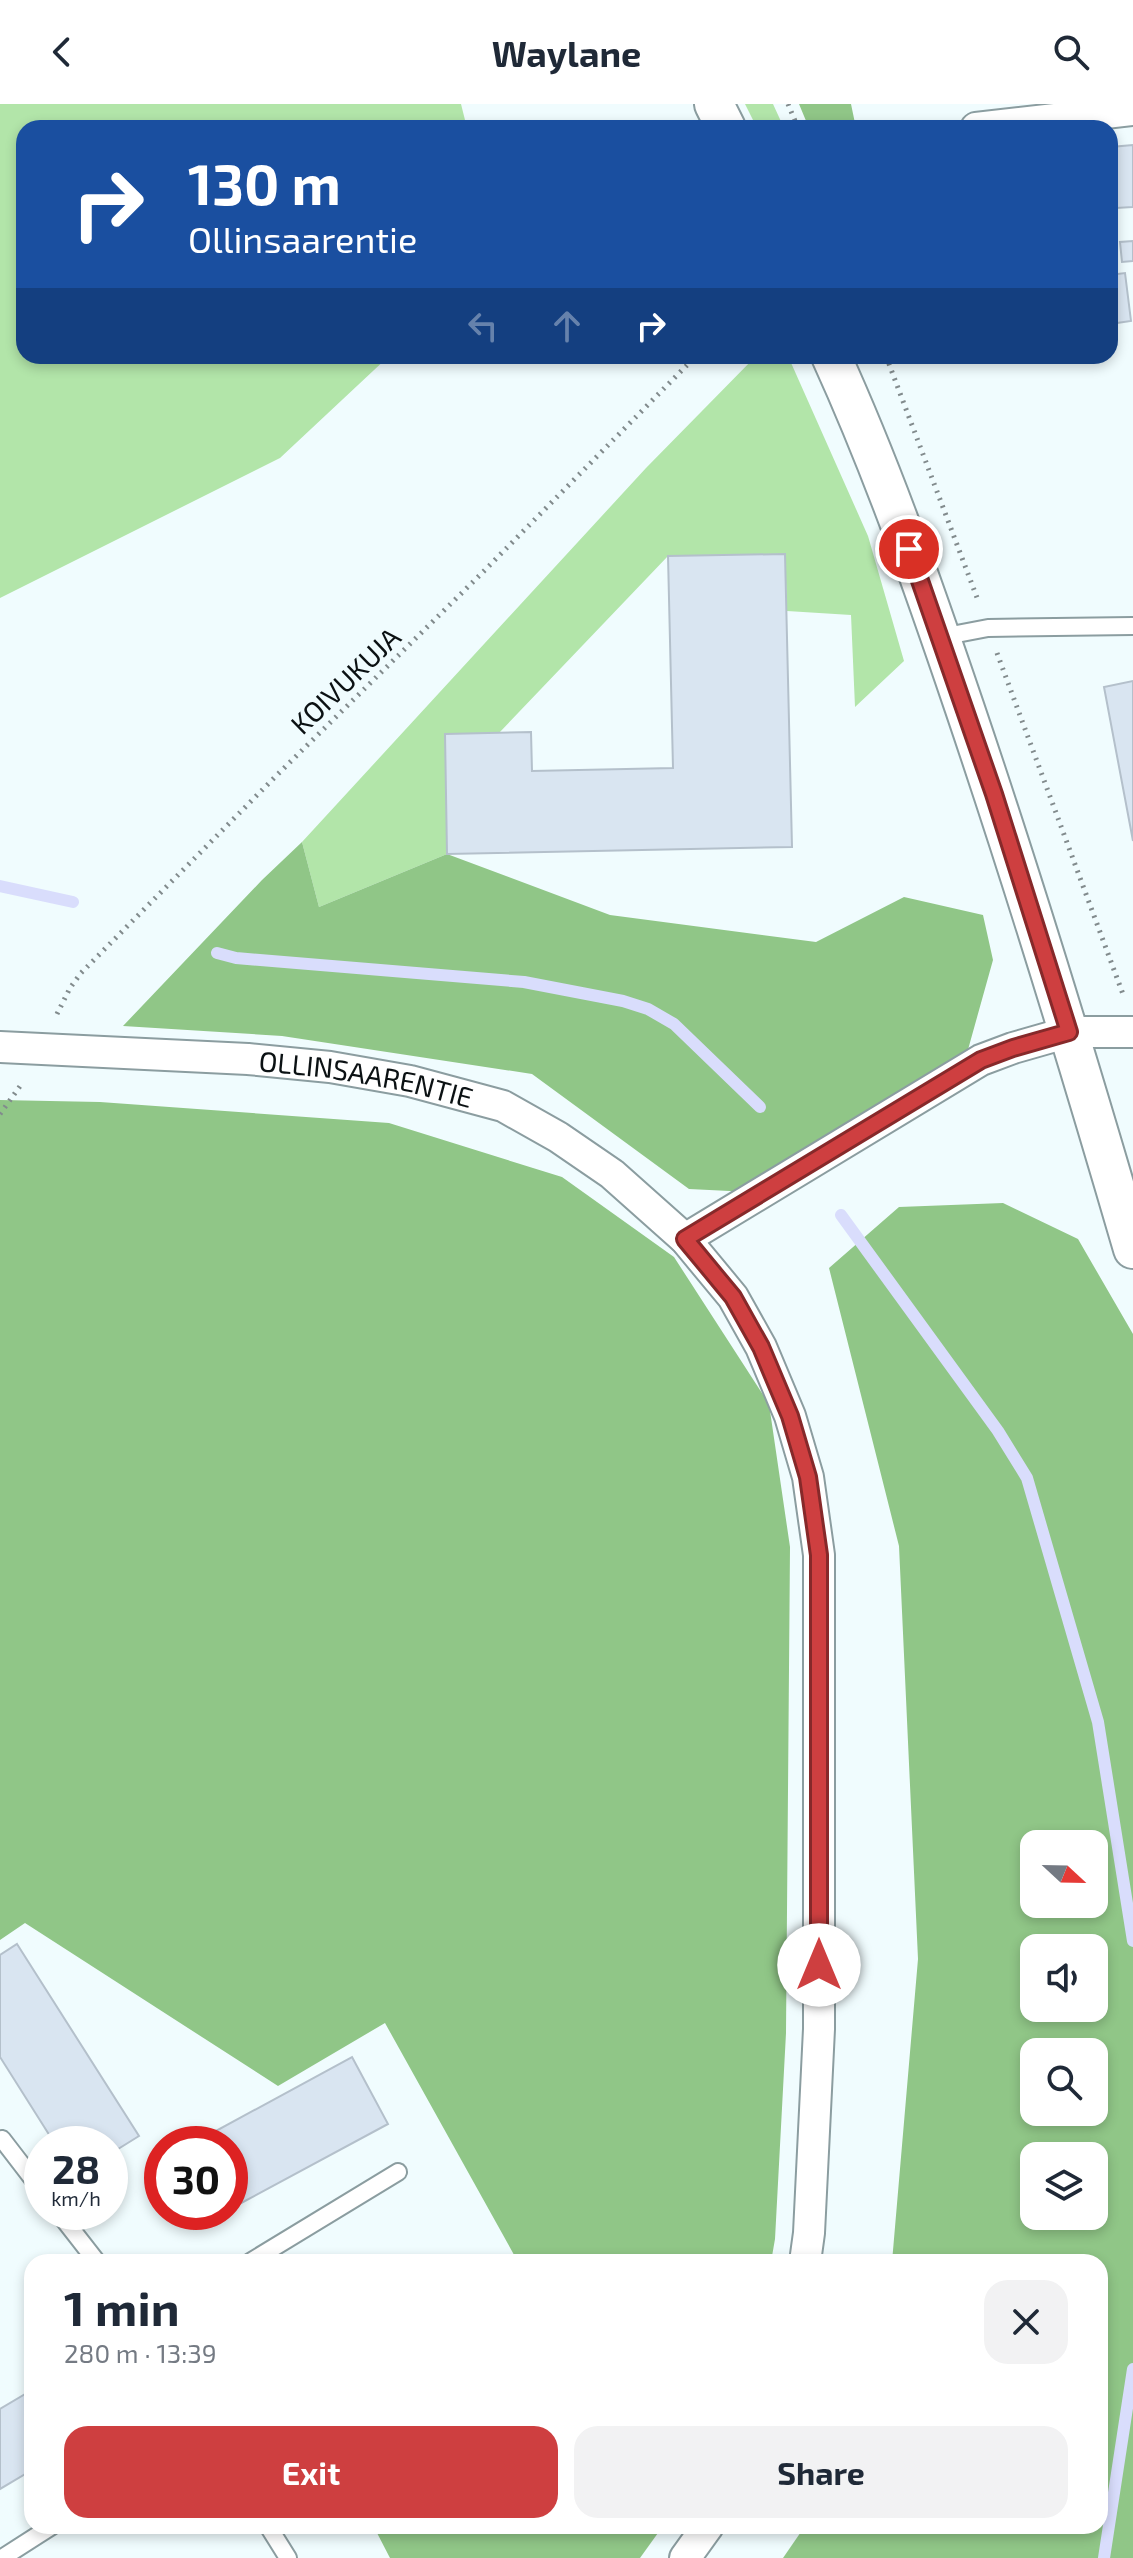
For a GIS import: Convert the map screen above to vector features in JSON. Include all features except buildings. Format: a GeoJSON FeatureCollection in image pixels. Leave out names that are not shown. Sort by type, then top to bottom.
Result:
{"type":"FeatureCollection","features":[{"type":"Feature","properties":{"kind":"street"},"geometry":{"type":"LineString","coordinates":[[1046,120],[1133,110]]}},
{"type":"Feature","properties":{"kind":"street"},"geometry":{"type":"LineString","coordinates":[[834,364],[898,520],[941,637],[1069,1032],[1133,1249]]}},
{"type":"Feature","properties":{"kind":"street"},"geometry":{"type":"LineString","coordinates":[[685,1239],[981,1060],[1069,1032],[1130,1019]]}},
{"type":"Feature","properties":{"kind":"street","name":"OLLINSAARENTIE"},"geometry":{"type":"LineString","coordinates":[[0,1047],[248,1059],[330,1067],[410,1081],[503,1106],[558,1137],[612,1174],[685,1239],[733,1297],[761,1347],[790,1416],[808,1477],[819,1555],[819,2029],[806,2254]]}},
{"type":"Feature","properties":{"kind":"street"},"geometry":{"type":"LineString","coordinates":[[685,2558],[702,2534]]}},
{"type":"Feature","properties":{"kind":"lane"},"geometry":{"type":"LineString","coordinates":[[941,637],[988,628],[1133,626]]}},
{"type":"Feature","properties":{"kind":"lane"},"geometry":{"type":"LineString","coordinates":[[2,2139],[24,2168]]}},
{"type":"Feature","properties":{"kind":"lane"},"geometry":{"type":"LineString","coordinates":[[263,2254],[398,2172]]}},
{"type":"Feature","properties":{"kind":"lane"},"geometry":{"type":"LineString","coordinates":[[72,2230],[91,2254]]}},
{"type":"Feature","properties":{"kind":"lane"},"geometry":{"type":"LineString","coordinates":[[2,2558],[40,2534]]}},
{"type":"Feature","properties":{"kind":"lane"},"geometry":{"type":"LineString","coordinates":[[273,2534],[288,2558]]}},
{"type":"Feature","properties":{"kind":"path","name":"KOIVUKUJA"},"geometry":{"type":"LineString","coordinates":[[47,1049],[59,1006],[81,973],[688,364]]}},
{"type":"Feature","properties":{"kind":"path"},"geometry":{"type":"LineString","coordinates":[[889,364],[1130,1019]]}},
{"type":"Feature","properties":{"kind":"green space"},"geometry":{"type":"Polygon","coordinates":[[[0,104],[461,104],[465,120],[16,120],[16,364],[380,364],[280,458],[0,598],[0,104]]]}},
{"type":"Feature","properties":{"kind":"green space"},"geometry":{"type":"Polygon","coordinates":[[[745,104],[773,104],[780,120],[753,120],[745,104]]]}},
{"type":"Feature","properties":{"kind":"green space"},"geometry":{"type":"Polygon","coordinates":[[[799,104],[851,104],[854,120],[806,120],[799,104]]]}},
{"type":"Feature","properties":{"kind":"green space"},"geometry":{"type":"Polygon","coordinates":[[[748,364],[792,364],[868,536],[904,661],[855,707],[851,615],[787,611],[785,554],[668,556],[499,733],[445,734],[447,854],[319,907],[302,842],[646,468],[748,364]]]}},
{"type":"Feature","properties":{"kind":"green space"},"geometry":{"type":"Polygon","coordinates":[[[302,842],[319,907],[447,854],[610,915],[816,942],[904,897],[983,915],[993,960],[964,1064],[750,1192],[689,1189],[532,1074],[282,1036],[123,1026],[302,842]]]}},
{"type":"Feature","properties":{"kind":"green space"},"geometry":{"type":"Polygon","coordinates":[[[0,1100],[100,1102],[389,1123],[562,1177],[674,1257],[769,1404],[790,1547],[786,2033],[772,2254],[514,2254],[385,2023],[278,2086],[25,1923],[0,1940],[0,1100]]]}},
{"type":"Feature","properties":{"kind":"green space"},"geometry":{"type":"Polygon","coordinates":[[[1003,1203],[1078,1239],[1133,1334],[1133,2558],[783,2558],[800,2534],[1108,2534],[1108,2254],[893,2254],[918,1959],[899,1546],[829,1268],[899,1207],[1003,1203]]]}},
{"type":"Feature","properties":{"kind":"green space"},"geometry":{"type":"Polygon","coordinates":[[[378,2534],[657,2534],[640,2558],[390,2558],[378,2534]]]}},
{"type":"Feature","properties":{"kind":"waterway"},"geometry":{"type":"LineString","coordinates":[[0,886],[73,902]]}},
{"type":"Feature","properties":{"kind":"waterway"},"geometry":{"type":"LineString","coordinates":[[217,953],[236,958],[524,982],[623,1001],[648,1009],[674,1024],[760,1107]]}},
{"type":"Feature","properties":{"kind":"waterway"},"geometry":{"type":"LineString","coordinates":[[841,1215],[998,1431],[1027,1478],[1098,1722],[1133,1941]]}},
{"type":"Feature","properties":{"kind":"waterway"},"geometry":{"type":"LineString","coordinates":[[1108,2532],[1133,2369]]}},
{"type":"Feature","properties":{"kind":"waterway"},"geometry":{"type":"LineString","coordinates":[[1104,2558],[1108,2534]]}},
{"type":"Feature","properties":{"kind":"route"},"geometry":{"type":"LineString","coordinates":[[819,1965],[819,1555],[808,1477],[790,1416],[761,1347],[733,1297],[685,1239],[981,1060],[1069,1032],[994,794],[909,549]]}}]}
